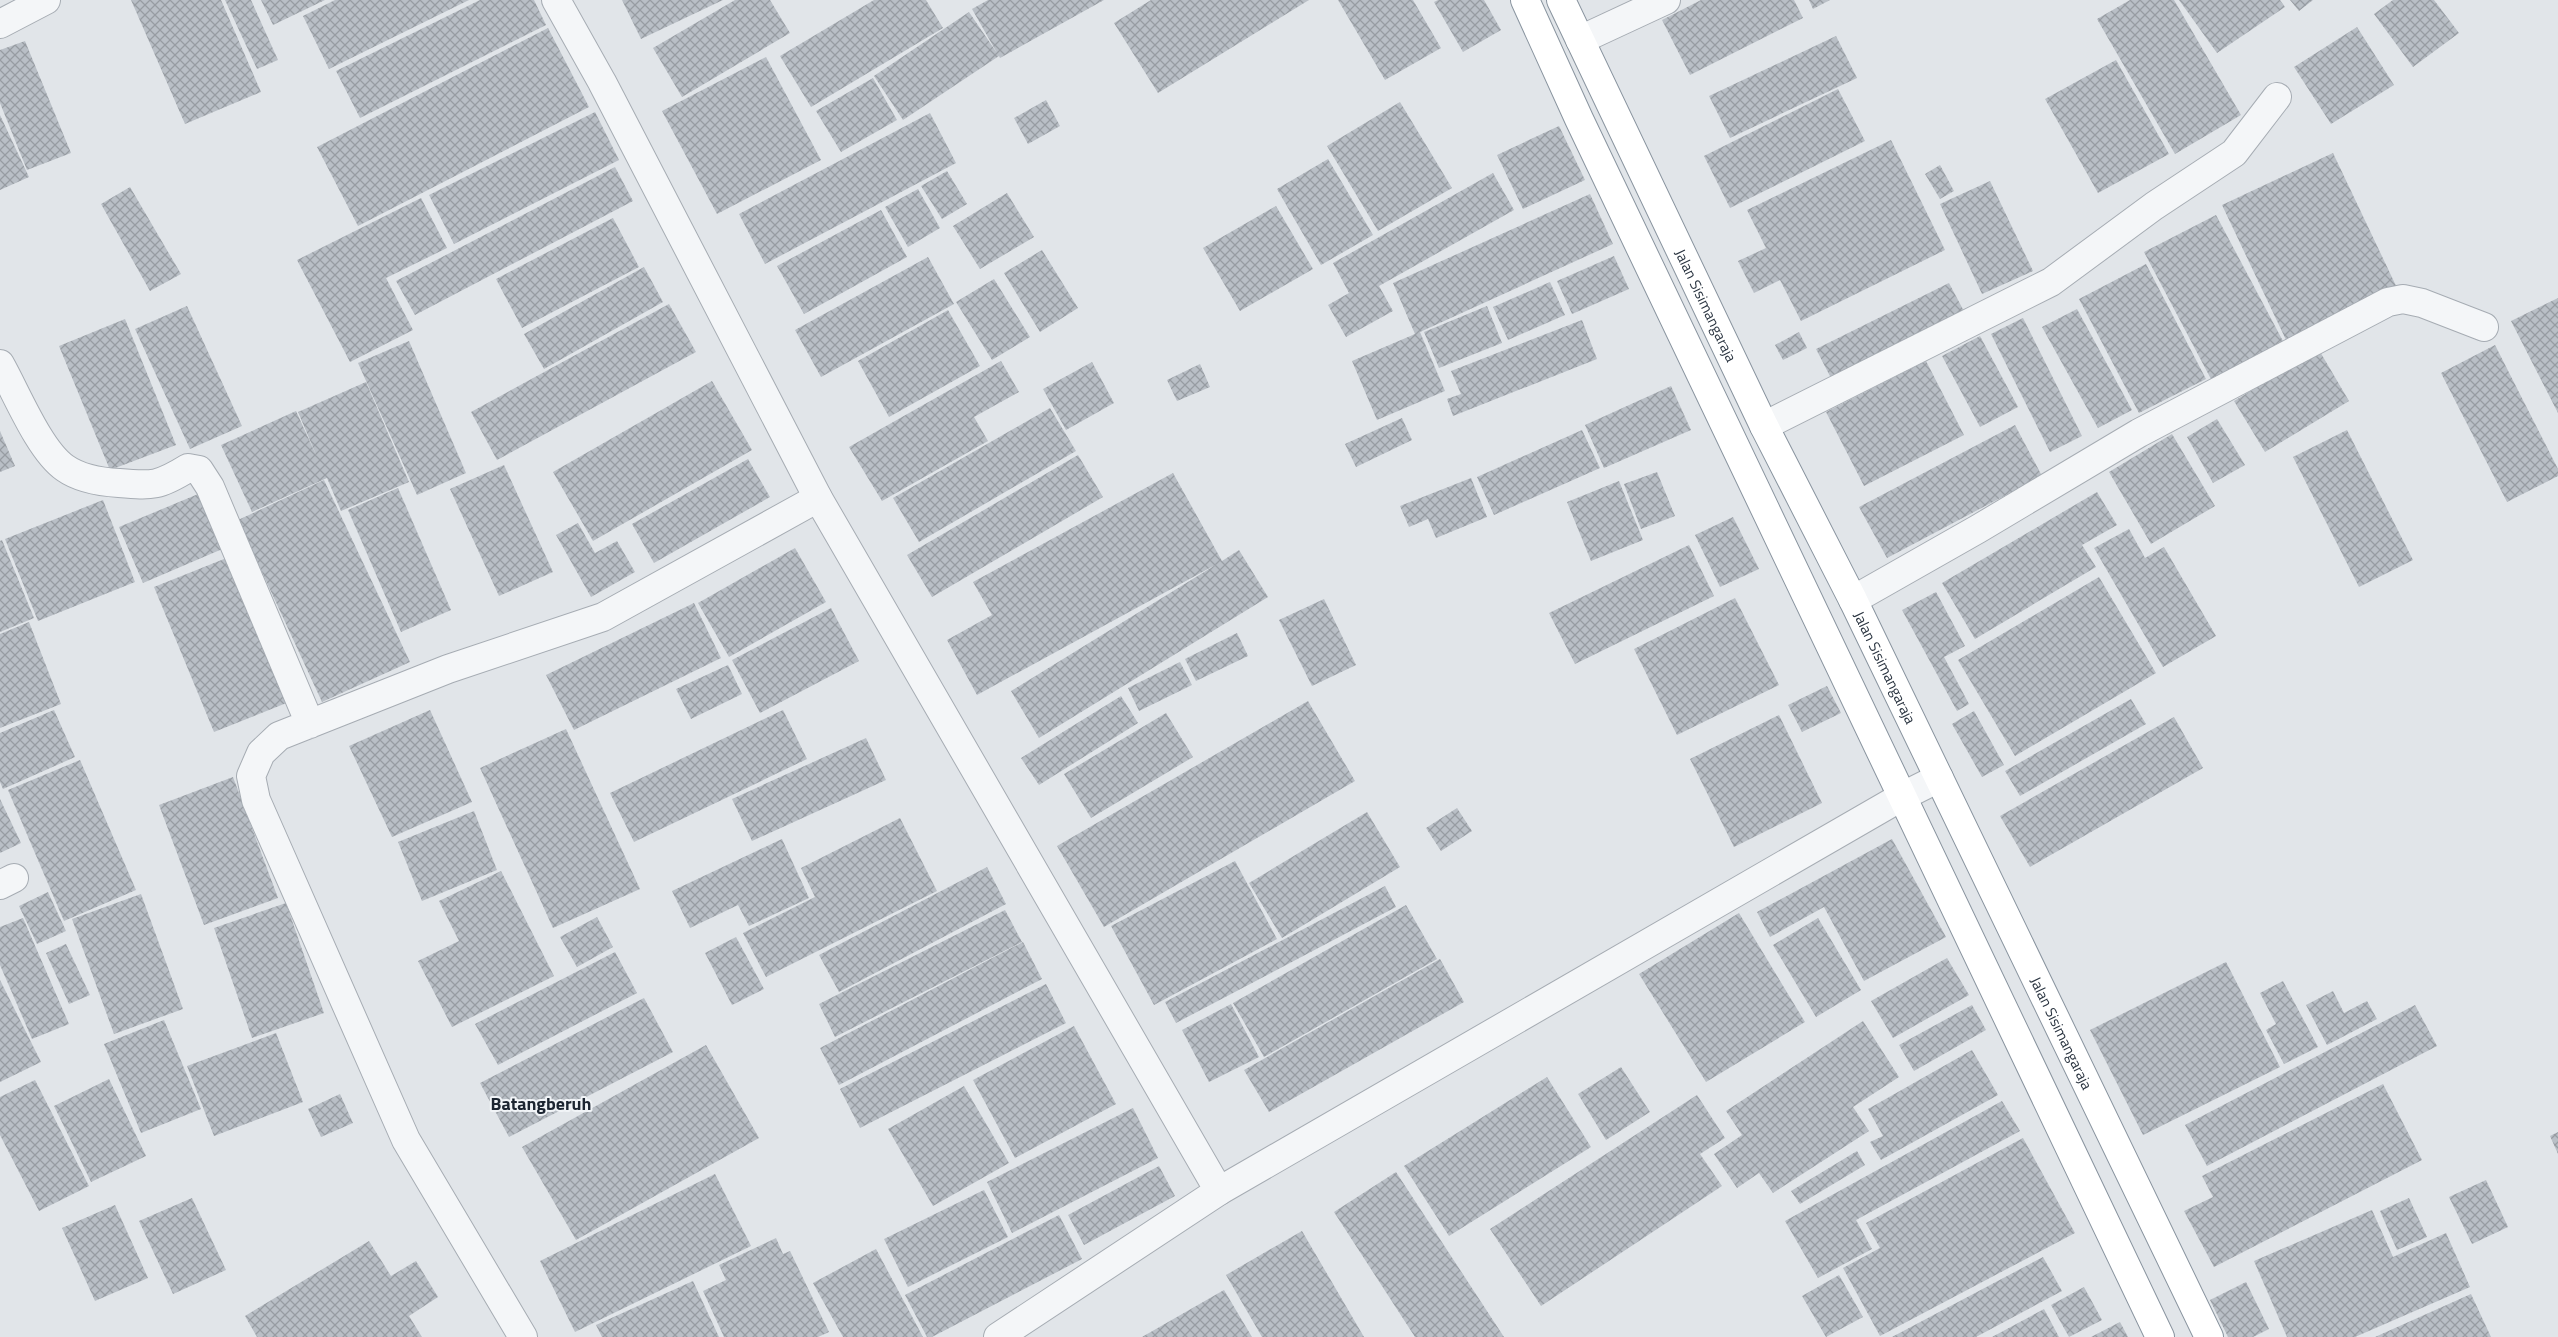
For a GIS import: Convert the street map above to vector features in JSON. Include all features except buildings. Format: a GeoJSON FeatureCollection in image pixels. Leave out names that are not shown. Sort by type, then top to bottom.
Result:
{"type":"FeatureCollection","features":[{"type":"Feature","properties":{"kind":"highway"},"geometry":{"type":"LineString","coordinates":[[1525,0],[1579,119],[2160,1337]]}},
{"type":"Feature","properties":{"kind":"highway","name":"Jalan Sisimangaraja"},"geometry":{"type":"LineString","coordinates":[[1561,0],[1764,426],[1853,600],[1940,778],[2209,1337]]}},
{"type":"Feature","properties":{"kind":"street"},"geometry":{"type":"LineString","coordinates":[[0,24],[46,0]]}},
{"type":"Feature","properties":{"kind":"street"},"geometry":{"type":"LineString","coordinates":[[556,0],[602,82],[818,498],[1219,1191]]}},
{"type":"Feature","properties":{"kind":"street"},"geometry":{"type":"LineString","coordinates":[[1580,40],[1666,0]]}},
{"type":"Feature","properties":{"kind":"street"},"geometry":{"type":"LineString","coordinates":[[1764,426],[2052,282],[2154,206],[2234,153],[2277,97]]}},
{"type":"Feature","properties":{"kind":"street"},"geometry":{"type":"LineString","coordinates":[[1853,600],[1978,529],[2139,433],[2388,302],[2403,299],[2422,303],[2484,327]]}},
{"type":"Feature","properties":{"kind":"street"},"geometry":{"type":"LineString","coordinates":[[0,364],[22,410],[45,446],[65,468],[102,482],[150,486],[172,478],[188,468],[199,470],[210,488],[310,724]]}},
{"type":"Feature","properties":{"kind":"street"},"geometry":{"type":"LineString","coordinates":[[523,1337],[406,1140],[256,800],[251,776],[261,752],[279,736],[448,669],[603,617],[818,498]]}},
{"type":"Feature","properties":{"kind":"street"},"geometry":{"type":"LineString","coordinates":[[998,1337],[1219,1191],[1903,796],[1940,778]]}},
{"type":"Feature","properties":{"kind":"district","name":"Batangberuh"},"geometry":{"type":"Point","coordinates":[541,1103]}}]}
